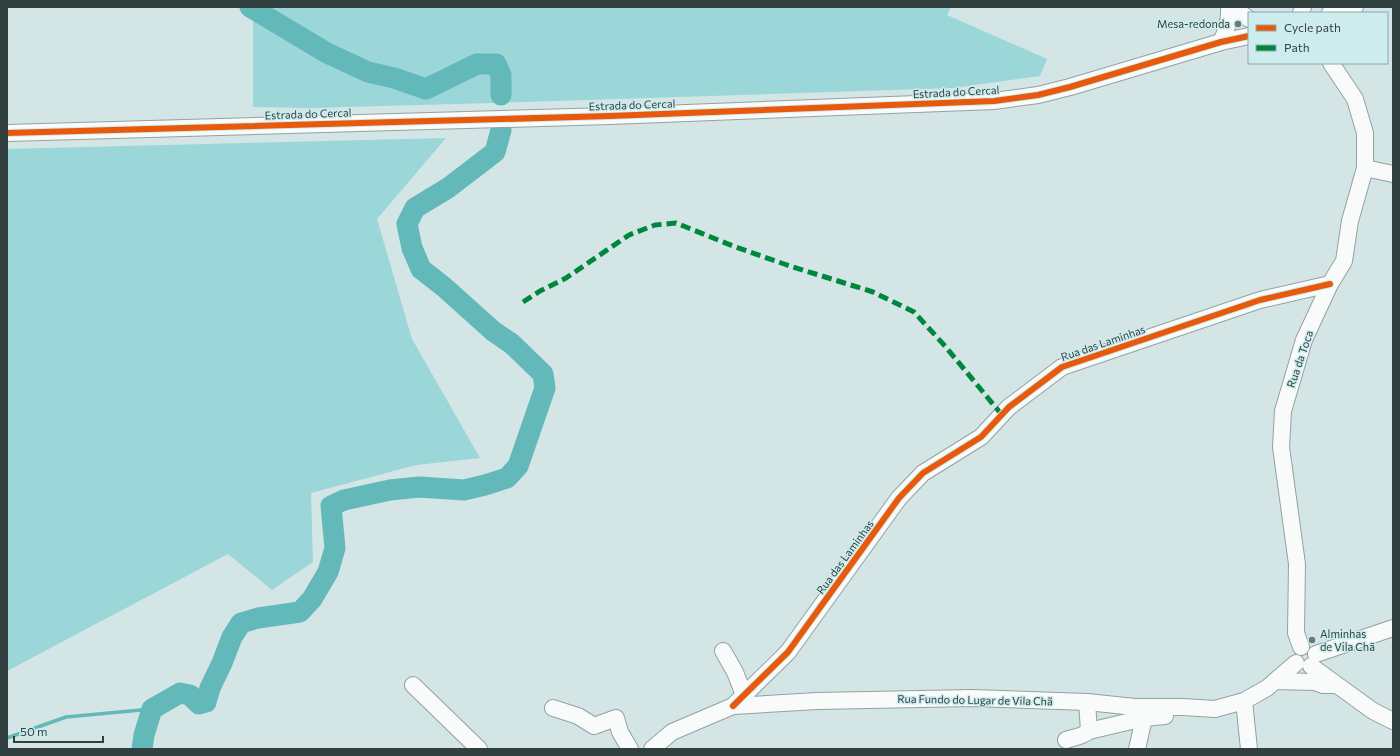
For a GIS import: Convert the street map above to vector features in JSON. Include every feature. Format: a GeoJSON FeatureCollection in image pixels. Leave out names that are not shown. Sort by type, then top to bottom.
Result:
{"type":"FeatureCollection","features":[{"type":"Feature","properties":{"kind":"street"},"geometry":{"type":"LineString","coordinates":[[1221,42],[1227,30],[1231,7],[1248,18]]}},
{"type":"Feature","properties":{"kind":"street"},"geometry":{"type":"LineString","coordinates":[[1334,12],[1355,7]]}},
{"type":"Feature","properties":{"kind":"street","name":"Estrada do Cercal"},"geometry":{"type":"LineString","coordinates":[[7,133],[610,116],[994,101],[1038,95],[1070,87],[1221,42],[1248,36]]}},
{"type":"Feature","properties":{"kind":"street","name":"Rua da Toca"},"geometry":{"type":"LineString","coordinates":[[1308,661],[1312,648],[1304,646],[1301,647],[1296,633],[1297,564],[1281,447],[1283,411],[1304,340],[1330,284],[1344,261],[1350,221],[1365,168],[1366,133],[1355,99],[1332,64]]}},
{"type":"Feature","properties":{"kind":"street"},"geometry":{"type":"LineString","coordinates":[[1365,168],[1393,174]]}},
{"type":"Feature","properties":{"kind":"street","name":"Rua das Laminhas"},"geometry":{"type":"LineString","coordinates":[[739,701],[788,652],[899,498],[923,473],[981,437],[1008,407],[1062,367],[1260,300],[1330,284]]}},
{"type":"Feature","properties":{"kind":"street"},"geometry":{"type":"LineString","coordinates":[[1393,628],[1308,661],[1336,685],[1373,711],[1393,721]]}},
{"type":"Feature","properties":{"kind":"street"},"geometry":{"type":"LineString","coordinates":[[722,651],[734,672],[739,701]]}},
{"type":"Feature","properties":{"kind":"street","name":"Rua Fundo do Lugar de Vila Chã"},"geometry":{"type":"LineString","coordinates":[[652,749],[672,732],[739,701],[972,698],[1087,702],[1135,707],[1215,709],[1244,701],[1308,661]]}},
{"type":"Feature","properties":{"kind":"street"},"geometry":{"type":"LineString","coordinates":[[1275,681],[1315,682],[1323,685],[1336,685]]}},
{"type":"Feature","properties":{"kind":"street"},"geometry":{"type":"LineString","coordinates":[[413,685],[479,749]]}},
{"type":"Feature","properties":{"kind":"street"},"geometry":{"type":"LineString","coordinates":[[1244,701],[1249,749]]}},
{"type":"Feature","properties":{"kind":"street"},"geometry":{"type":"LineString","coordinates":[[1087,702],[1089,731]]}},
{"type":"Feature","properties":{"kind":"street"},"geometry":{"type":"LineString","coordinates":[[553,708],[578,716],[594,726],[616,718],[620,732],[630,749]]}},
{"type":"Feature","properties":{"kind":"street"},"geometry":{"type":"LineString","coordinates":[[1066,740],[1083,736],[1089,731],[1144,718],[1184,714],[1198,708]]}},
{"type":"Feature","properties":{"kind":"street"},"geometry":{"type":"LineString","coordinates":[[1137,749],[1144,718]]}},
{"type":"Feature","properties":{"kind":"shaded area"},"geometry":{"type":"Polygon","coordinates":[[[253,7],[951,7],[947,15],[1047,59],[1040,76],[953,88],[311,108],[253,107],[253,7]]]}},
{"type":"Feature","properties":{"kind":"shaded area"},"geometry":{"type":"Polygon","coordinates":[[[446,138],[377,219],[412,339],[480,458],[416,465],[311,493],[313,562],[272,590],[228,554],[7,671],[7,149],[446,138]]]}},
{"type":"Feature","properties":{"kind":"waterway"},"geometry":{"type":"LineString","coordinates":[[250,7],[327,53],[368,72],[394,78],[426,89],[477,64],[496,64],[501,75],[501,95]]}},
{"type":"Feature","properties":{"kind":"waterway"},"geometry":{"type":"LineString","coordinates":[[142,749],[144,735],[152,709],[180,693],[190,695],[199,704],[206,702],[210,688],[232,637],[241,623],[258,618],[300,612],[312,599],[328,572],[335,548],[331,506],[344,500],[390,490],[419,487],[464,490],[507,478],[518,466],[545,388],[543,374],[512,344],[493,331],[444,287],[421,269],[412,248],[407,224],[415,208],[448,188],[495,152],[501,130]]}},
{"type":"Feature","properties":{"kind":"waterway"},"geometry":{"type":"LineString","coordinates":[[7,738],[66,717],[152,709]]}},
{"type":"Feature","properties":{"kind":"marked path"},"geometry":{"type":"LineString","coordinates":[[523,302],[540,291],[566,278],[629,235],[655,225],[676,223],[733,246],[787,265],[873,292],[914,312],[945,346],[1002,415]]}},
{"type":"Feature","properties":{"kind":"cycle path"},"geometry":{"type":"LineString","coordinates":[[7,133],[610,116],[994,101],[1038,95],[1070,87],[1221,42],[1248,36]]}},
{"type":"Feature","properties":{"kind":"cycle path"},"geometry":{"type":"LineString","coordinates":[[733,706],[788,652],[899,498],[923,473],[981,437],[1009,407],[1062,367],[1260,300],[1330,284]]}},
{"type":"Feature","properties":{"kind":"place","name":"Mesa-redonda"},"geometry":{"type":"Point","coordinates":[1238,24]}},
{"type":"Feature","properties":{"kind":"place","name":"Alminhas de Vila Chã"},"geometry":{"type":"Point","coordinates":[1312,640]}}]}
